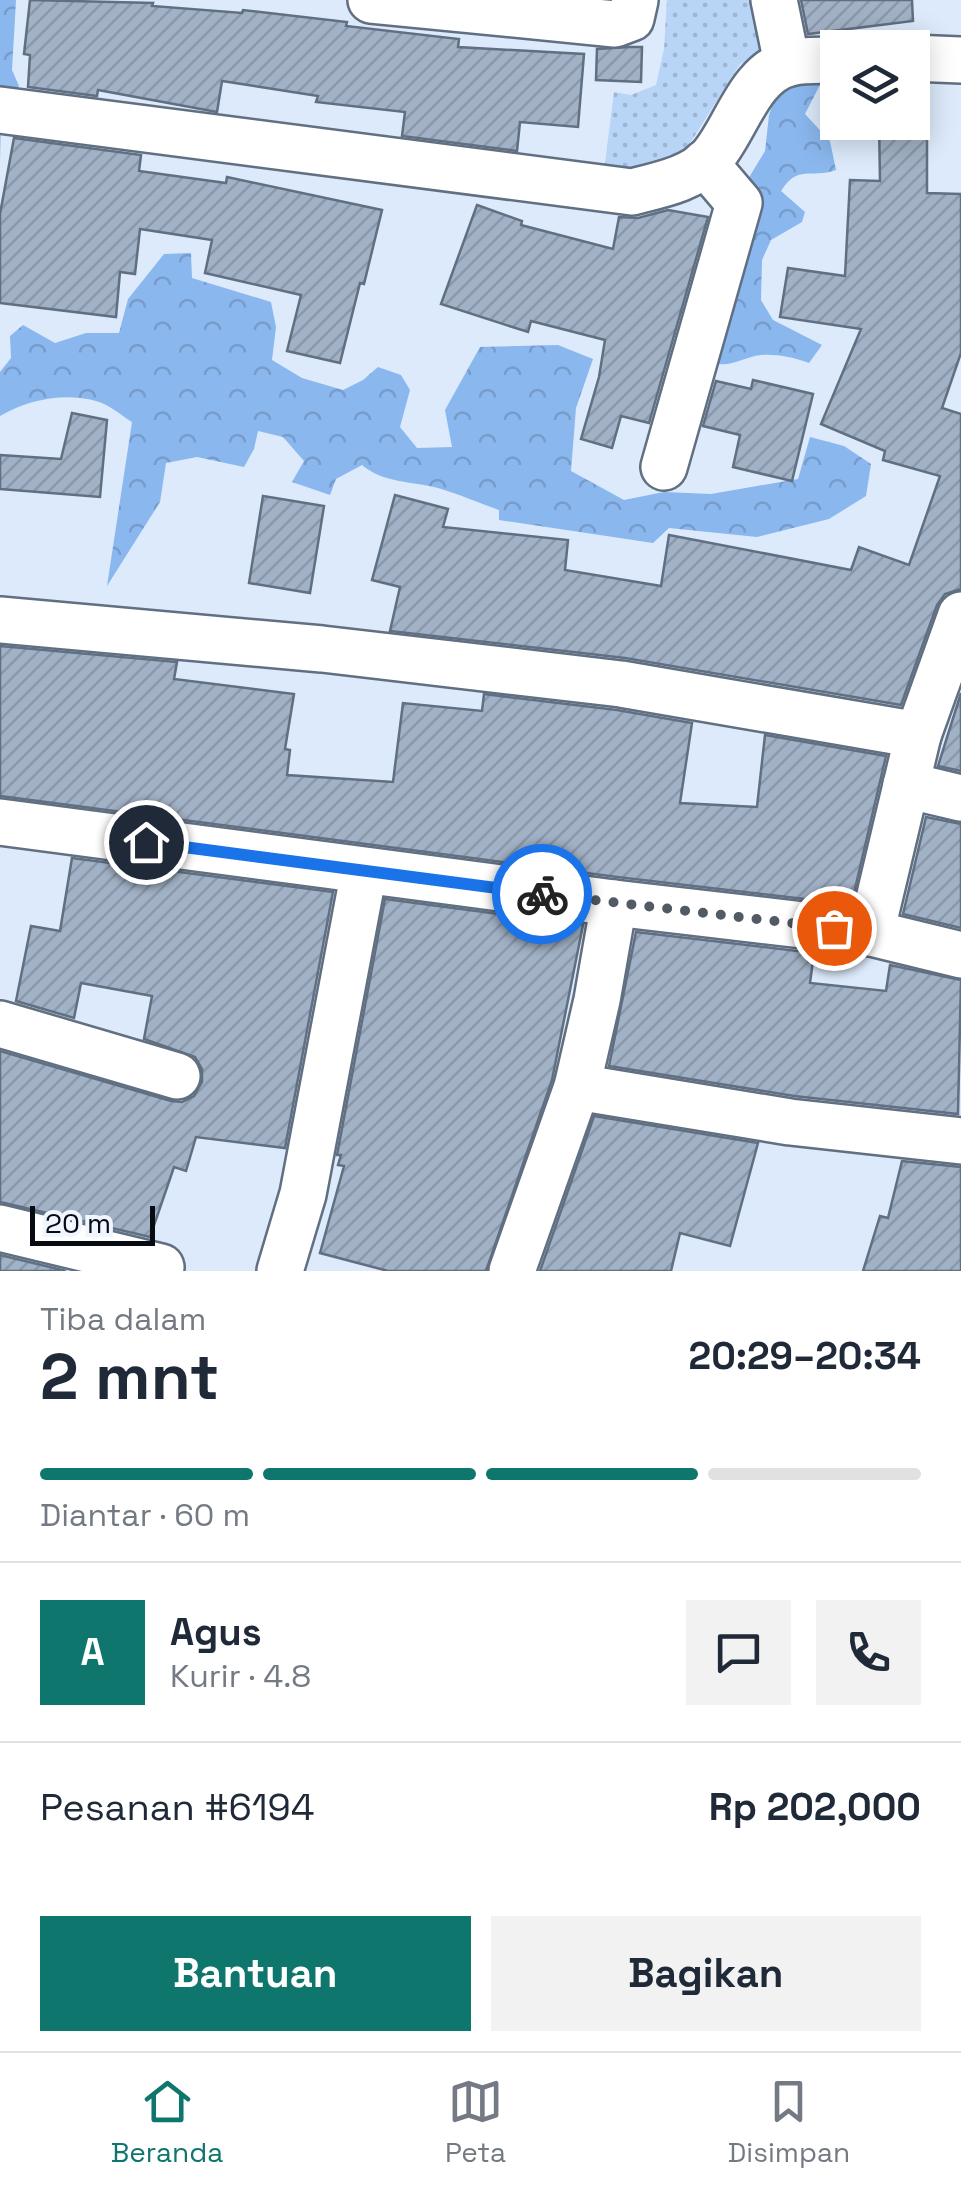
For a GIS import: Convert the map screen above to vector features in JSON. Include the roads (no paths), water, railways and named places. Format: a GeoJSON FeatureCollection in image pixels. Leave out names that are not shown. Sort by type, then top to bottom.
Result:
{"type":"FeatureCollection","features":[{"type":"Feature","properties":{"kind":"street"},"geometry":{"type":"LineString","coordinates":[[370,0],[615,24],[631,18],[635,0]]}},
{"type":"Feature","properties":{"kind":"street"},"geometry":{"type":"LineString","coordinates":[[774,0],[788,63]]}},
{"type":"Feature","properties":{"kind":"street"},"geometry":{"type":"LineString","coordinates":[[930,59],[961,60]]}},
{"type":"Feature","properties":{"kind":"street"},"geometry":{"type":"LineString","coordinates":[[0,110],[632,192],[678,179],[705,163],[757,86],[772,72],[788,63],[820,61]]}},
{"type":"Feature","properties":{"kind":"street"},"geometry":{"type":"LineString","coordinates":[[664,467],[739,203],[705,163]]}},
{"type":"Feature","properties":{"kind":"street"},"geometry":{"type":"LineString","coordinates":[[871,933],[918,735],[961,615]]}},
{"type":"Feature","properties":{"kind":"street"},"geometry":{"type":"LineString","coordinates":[[0,620],[322,649],[621,684],[918,735]]}},
{"type":"Feature","properties":{"kind":"street"},"geometry":{"type":"LineString","coordinates":[[906,785],[961,798]]}},
{"type":"Feature","properties":{"kind":"street"},"geometry":{"type":"LineString","coordinates":[[0,822],[871,933],[961,955]]}},
{"type":"Feature","properties":{"kind":"street"},"geometry":{"type":"LineString","coordinates":[[280,1271],[303,1194],[364,871]]}},
{"type":"Feature","properties":{"kind":"street"},"geometry":{"type":"LineString","coordinates":[[512,1271],[577,1087],[614,903]]}},
{"type":"Feature","properties":{"kind":"street"},"geometry":{"type":"LineString","coordinates":[[0,1024],[177,1076]]}},
{"type":"Feature","properties":{"kind":"street"},"geometry":{"type":"LineString","coordinates":[[577,1087],[790,1122],[961,1141]]}},
{"type":"Feature","properties":{"kind":"street"},"geometry":{"type":"LineString","coordinates":[[0,1228],[161,1268]]}}]}
